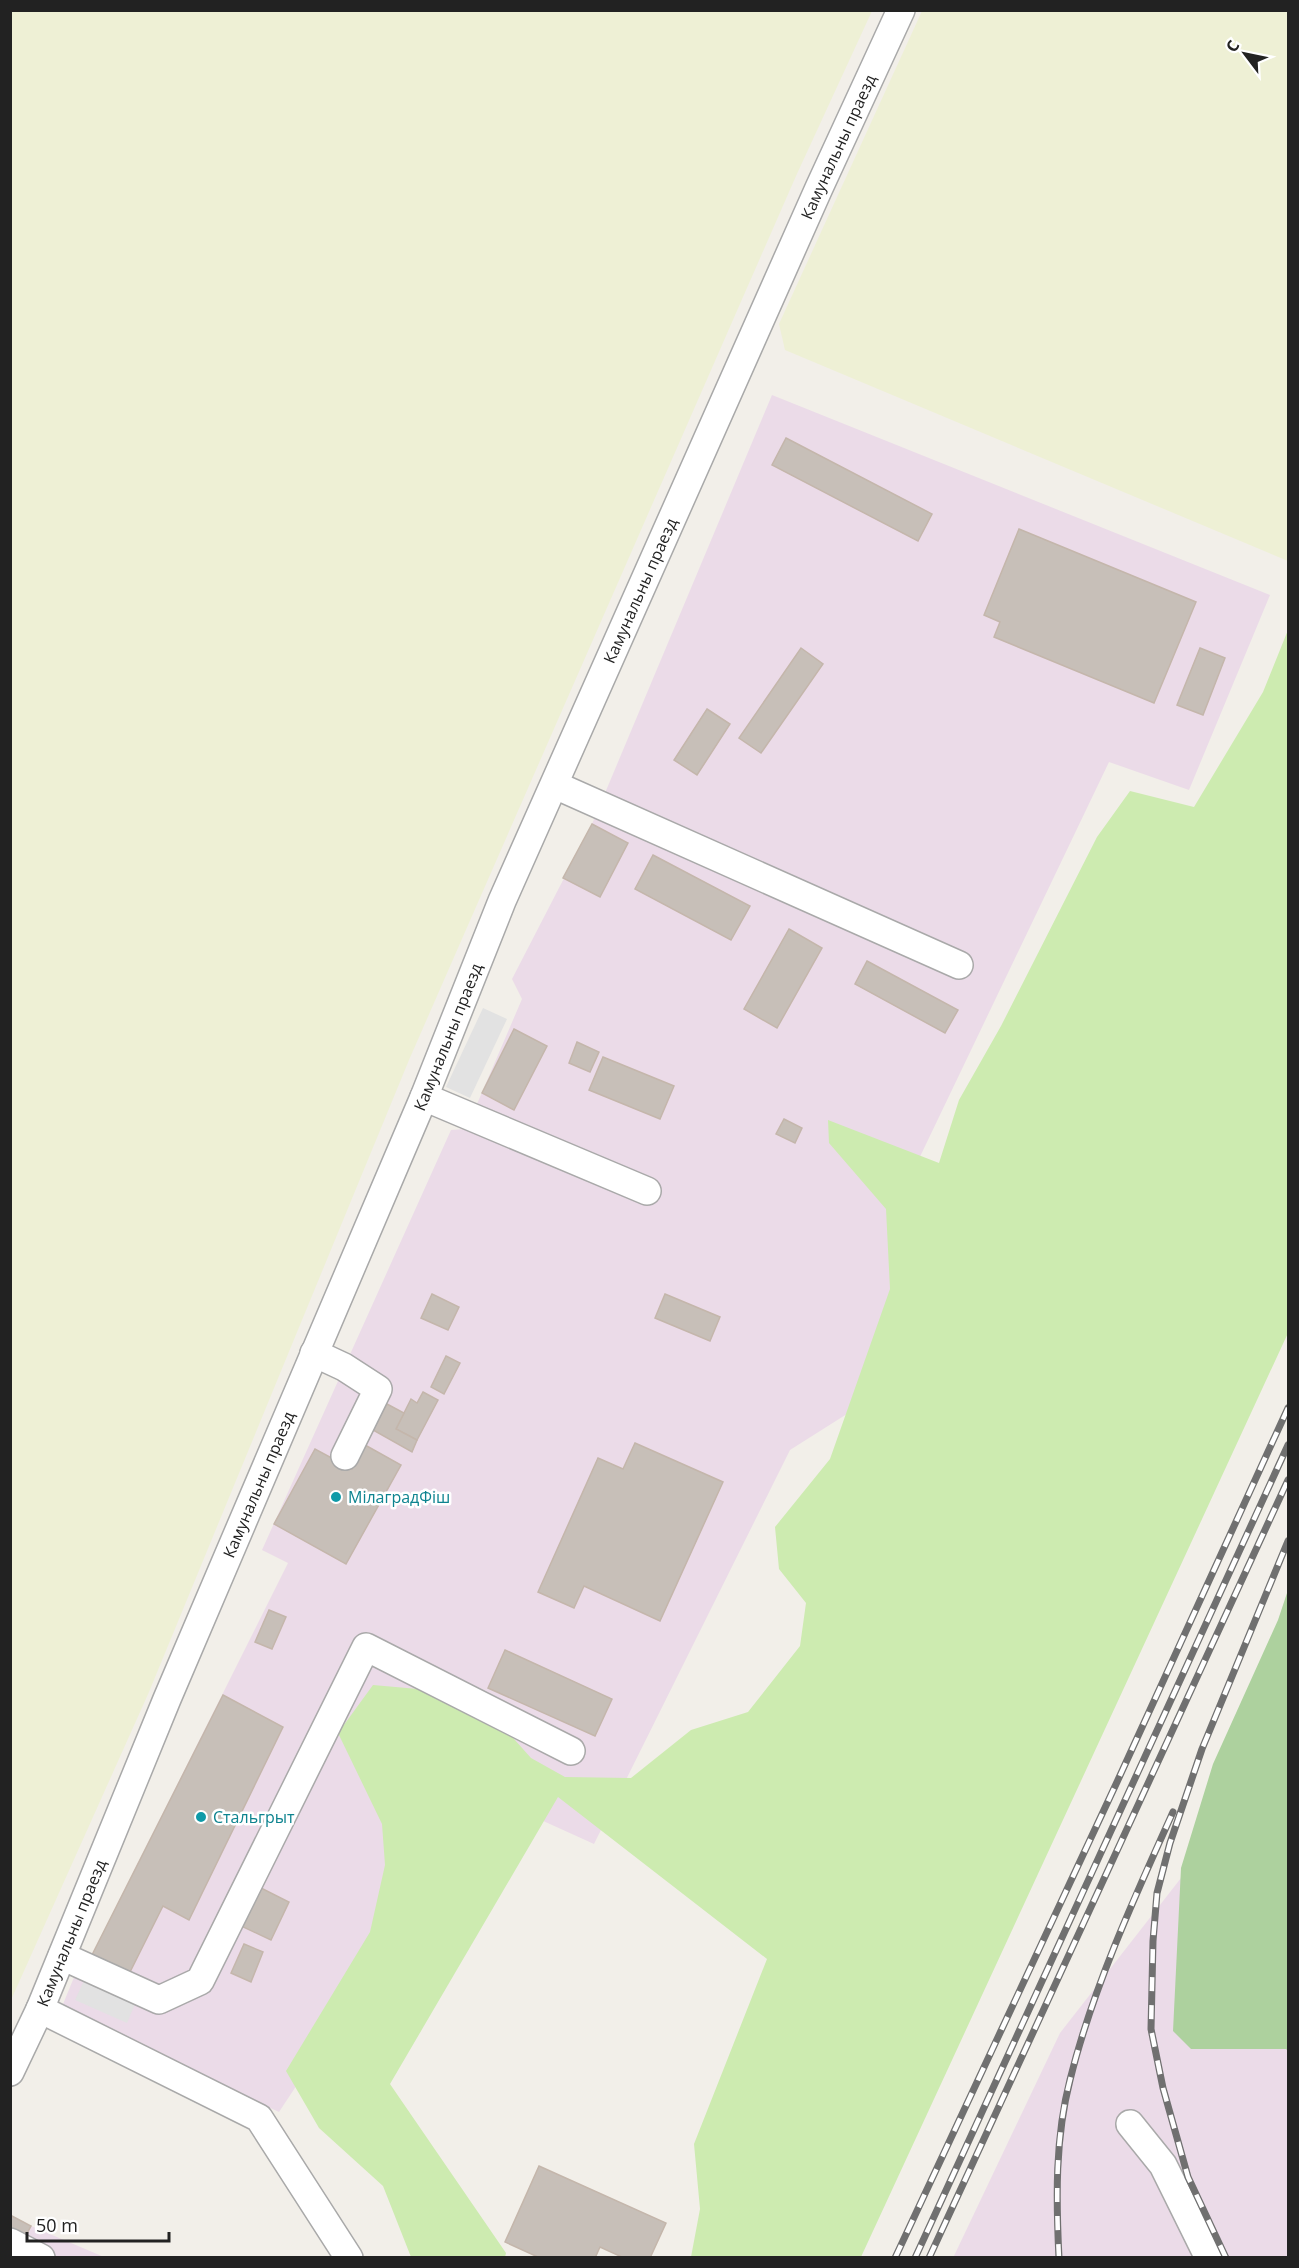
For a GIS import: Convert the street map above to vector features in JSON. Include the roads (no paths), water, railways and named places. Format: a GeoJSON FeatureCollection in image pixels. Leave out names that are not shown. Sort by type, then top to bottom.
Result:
{"type":"FeatureCollection","features":[{"type":"Feature","properties":{"kind":"street","name":"Камунальны праезд"},"geometry":{"type":"LineString","coordinates":[[10,2072],[40,2009],[167,1699],[424,1096],[502,902],[819,188],[901,10]]}},
{"type":"Feature","properties":{"kind":"street"},"geometry":{"type":"LineString","coordinates":[[555,785],[959,966]]}},
{"type":"Feature","properties":{"kind":"street"},"geometry":{"type":"LineString","coordinates":[[424,1096],[647,1191]]}},
{"type":"Feature","properties":{"kind":"street"},"geometry":{"type":"LineString","coordinates":[[314,1353],[344,1367],[378,1389],[345,1455]]}},
{"type":"Feature","properties":{"kind":"street"},"geometry":{"type":"LineString","coordinates":[[62,1956],[159,2000],[200,1981],[366,1647],[570,1751]]}},
{"type":"Feature","properties":{"kind":"street"},"geometry":{"type":"LineString","coordinates":[[40,2009],[259,2118],[349,2258]]}},
{"type":"Feature","properties":{"kind":"street"},"geometry":{"type":"LineString","coordinates":[[1130,2124],[1163,2165],[1209,2258]]}},
{"type":"Feature","properties":{"kind":"street"},"geometry":{"type":"LineString","coordinates":[[10,2242],[41,2258]]}},
{"type":"Feature","properties":{"kind":"railway"},"geometry":{"type":"LineString","coordinates":[[895,2258],[1288,1408]]}},
{"type":"Feature","properties":{"kind":"railway"},"geometry":{"type":"LineString","coordinates":[[915,2258],[1288,1445]]}},
{"type":"Feature","properties":{"kind":"railway"},"geometry":{"type":"LineString","coordinates":[[929,2258],[1288,1480]]}},
{"type":"Feature","properties":{"kind":"railway"},"geometry":{"type":"LineString","coordinates":[[1226,2258],[1188,2177],[1163,2088],[1151,2029],[1153,1941],[1157,1893],[1170,1843],[1202,1749],[1288,1541]]}},
{"type":"Feature","properties":{"kind":"railway"},"geometry":{"type":"LineString","coordinates":[[1059,2258],[1057,2213],[1059,2146],[1070,2080],[1102,1978],[1173,1812]]}},
{"type":"Feature","properties":{"kind":"place","name":"МілаградФіш"},"geometry":{"type":"Point","coordinates":[336,1497]}},
{"type":"Feature","properties":{"kind":"place","name":"Стальгрыт"},"geometry":{"type":"Point","coordinates":[201,1817]}}]}
